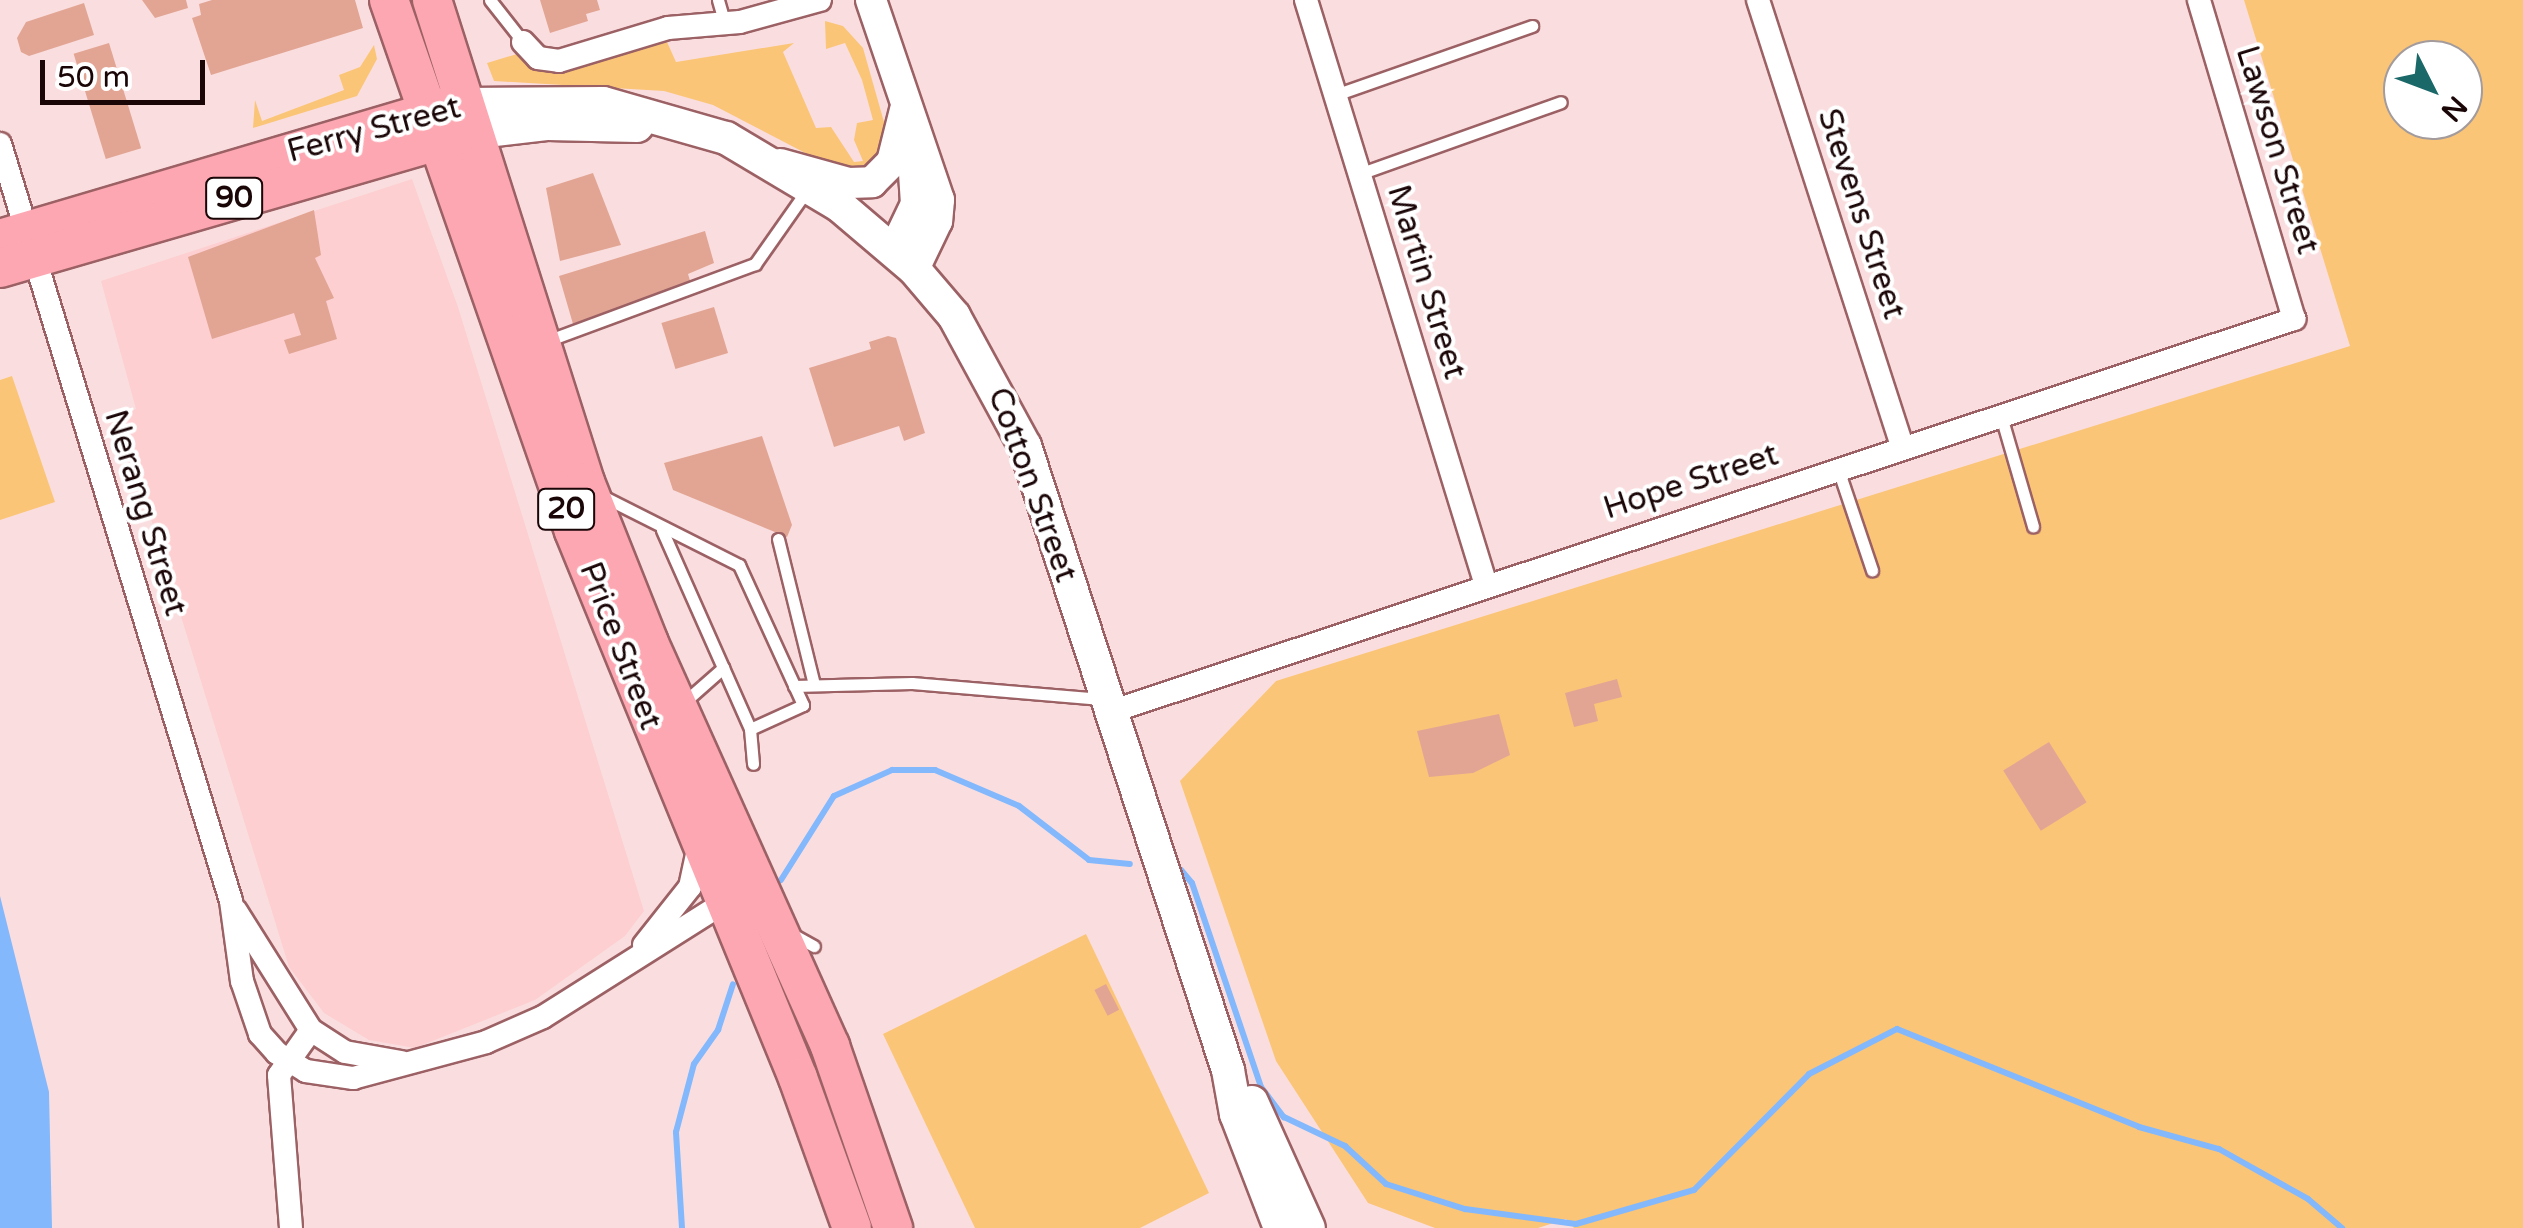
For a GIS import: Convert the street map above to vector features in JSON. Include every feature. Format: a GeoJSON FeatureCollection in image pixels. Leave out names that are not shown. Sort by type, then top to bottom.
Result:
{"type":"FeatureCollection","features":[{"type":"Feature","properties":{"kind":"main road","name":"Price Street"},"geometry":{"type":"LineString","coordinates":[[389,0],[447,122],[537,344],[585,482],[679,709],[812,990],[893,1224]]}},
{"type":"Feature","properties":{"kind":"main road","name":"Price Street"},"geometry":{"type":"LineString","coordinates":[[432,0],[447,122],[568,514],[723,904],[798,1078],[852,1228]]}},
{"type":"Feature","properties":{"kind":"main road","name":"Ferry Street"},"geometry":{"type":"LineString","coordinates":[[16,249],[447,122],[592,102],[696,128],[814,180],[904,259]]}},
{"type":"Feature","properties":{"kind":"main road","name":"Cotton Street"},"geometry":{"type":"LineString","coordinates":[[904,259],[954,316],[1008,409],[1228,1070]]}},
{"type":"Feature","properties":{"kind":"main road"},"geometry":{"type":"LineString","coordinates":[[708,771],[734,871],[723,904]]}},
{"type":"Feature","properties":{"kind":"main road"},"geometry":{"type":"LineString","coordinates":[[1228,1070],[1236,1114],[1275,1224]]}},
{"type":"Feature","properties":{"kind":"main road"},"geometry":{"type":"LineString","coordinates":[[1228,1070],[1255,1106],[1309,1228]]}},
{"type":"Feature","properties":{"kind":"street"},"geometry":{"type":"LineString","coordinates":[[523,42],[536,56],[555,62],[668,28],[726,24],[820,0]]}},
{"type":"Feature","properties":{"kind":"street"},"geometry":{"type":"LineString","coordinates":[[871,0],[940,206],[904,259]]}},
{"type":"Feature","properties":{"kind":"street","name":"Martin Street"},"geometry":{"type":"LineString","coordinates":[[1306,0],[1485,582]]}},
{"type":"Feature","properties":{"kind":"street","name":"Stevens Street"},"geometry":{"type":"LineString","coordinates":[[1758,0],[1903,448]]}},
{"type":"Feature","properties":{"kind":"street","name":"Lawson Street"},"geometry":{"type":"LineString","coordinates":[[2199,0],[2294,320]]}},
{"type":"Feature","properties":{"kind":"street"},"geometry":{"type":"LineString","coordinates":[[814,180],[856,184],[881,176],[892,162],[905,110]]}},
{"type":"Feature","properties":{"kind":"street","name":"Nerang Street"},"geometry":{"type":"LineString","coordinates":[[0,144],[16,249],[231,901],[242,981],[260,1034],[286,1060]]}},
{"type":"Feature","properties":{"kind":"street","name":"Hope Street"},"geometry":{"type":"LineString","coordinates":[[1108,706],[2294,320]]}},
{"type":"Feature","properties":{"kind":"street"},"geometry":{"type":"LineString","coordinates":[[616,971],[653,936],[690,887],[699,844]]}},
{"type":"Feature","properties":{"kind":"street","name":"Nerang Street"},"geometry":{"type":"LineString","coordinates":[[231,901],[311,1030]]}},
{"type":"Feature","properties":{"kind":"street"},"geometry":{"type":"LineString","coordinates":[[286,1060],[306,1071],[353,1078],[444,1055],[544,1017],[723,904]]}},
{"type":"Feature","properties":{"kind":"street"},"geometry":{"type":"LineString","coordinates":[[291,1228],[279,1101],[286,1060],[311,1030],[371,1059],[444,1055]]}},
{"type":"Feature","properties":{"kind":"lane"},"geometry":{"type":"LineString","coordinates":[[490,0],[523,42]]}},
{"type":"Feature","properties":{"kind":"lane"},"geometry":{"type":"LineString","coordinates":[[718,0],[726,24]]}},
{"type":"Feature","properties":{"kind":"lane"},"geometry":{"type":"LineString","coordinates":[[1335,95],[1532,26]]}},
{"type":"Feature","properties":{"kind":"lane"},"geometry":{"type":"LineString","coordinates":[[1359,174],[1561,102]]}},
{"type":"Feature","properties":{"kind":"lane"},"geometry":{"type":"LineString","coordinates":[[537,344],[755,264],[814,180]]}},
{"type":"Feature","properties":{"kind":"lane"},"geometry":{"type":"LineString","coordinates":[[2001,416],[2033,526]]}},
{"type":"Feature","properties":{"kind":"lane"},"geometry":{"type":"LineString","coordinates":[[1838,469],[1872,570]]}},
{"type":"Feature","properties":{"kind":"lane"},"geometry":{"type":"LineString","coordinates":[[585,482],[662,530],[735,560],[803,706],[750,729]]}},
{"type":"Feature","properties":{"kind":"lane"},"geometry":{"type":"LineString","coordinates":[[662,530],[750,729],[753,764]]}},
{"type":"Feature","properties":{"kind":"lane"},"geometry":{"type":"LineString","coordinates":[[778,539],[814,684]]}},
{"type":"Feature","properties":{"kind":"lane"},"geometry":{"type":"LineString","coordinates":[[679,709],[724,668]]}},
{"type":"Feature","properties":{"kind":"lane"},"geometry":{"type":"LineString","coordinates":[[794,686],[912,683],[1108,706]]}},
{"type":"Feature","properties":{"kind":"lane"},"geometry":{"type":"LineString","coordinates":[[780,927],[814,946]]}},
{"type":"Feature","properties":{"kind":"shaded area"},"geometry":{"type":"Polygon","coordinates":[[[2244,0],[2523,0],[2523,1228],[1574,1228],[1566,1219],[1538,1228],[1435,1228],[1368,1203],[1276,1061],[1180,781],[1276,681],[2350,346],[2244,0]]]}},
{"type":"Feature","properties":{"kind":"shaded area"},"geometry":{"type":"Polygon","coordinates":[[[825,21],[843,26],[863,48],[884,122],[884,148],[872,167],[838,170],[713,105],[664,91],[494,81],[487,63],[517,54],[536,71],[562,73],[667,42],[676,62],[794,43],[783,52],[816,128],[831,127],[854,162],[863,161],[854,140],[857,123],[873,120],[862,80],[845,43],[826,49],[825,21]]]}},
{"type":"Feature","properties":{"kind":"shaded area"},"geometry":{"type":"Polygon","coordinates":[[[374,45],[377,59],[357,96],[253,128],[255,100],[262,121],[344,90],[339,75],[360,67],[374,45]]]}},
{"type":"Feature","properties":{"kind":"shaded area"},"geometry":{"type":"Polygon","coordinates":[[[412,179],[458,307],[644,911],[625,936],[535,1000],[415,1048],[369,1040],[324,1013],[289,967],[119,415],[136,409],[101,281],[412,179]]]}},
{"type":"Feature","properties":{"kind":"shaded area"},"geometry":{"type":"Polygon","coordinates":[[[12,376],[55,502],[0,520],[0,380],[12,376]]]}},
{"type":"Feature","properties":{"kind":"shaded area"},"geometry":{"type":"Polygon","coordinates":[[[1086,934],[1209,1193],[1140,1228],[975,1228],[883,1034],[1086,934]]]}},
{"type":"Feature","properties":{"kind":"water"},"geometry":{"type":"Polygon","coordinates":[[[0,896],[49,1092],[52,1228],[0,1228],[0,896]]]}},
{"type":"Feature","properties":{"kind":"building"},"geometry":{"type":"Polygon","coordinates":[[[142,0],[186,0],[188,8],[155,18],[142,0]]]}},
{"type":"Feature","properties":{"kind":"building"},"geometry":{"type":"Polygon","coordinates":[[[212,0],[355,0],[363,28],[211,75],[192,18],[201,15],[199,4],[212,0]]]}},
{"type":"Feature","properties":{"kind":"building"},"geometry":{"type":"Polygon","coordinates":[[[540,0],[597,0],[600,10],[586,14],[588,21],[550,33],[540,0]]]}},
{"type":"Feature","properties":{"kind":"building"},"geometry":{"type":"Polygon","coordinates":[[[84,3],[94,35],[29,56],[21,52],[17,38],[26,22],[84,3]]]}},
{"type":"Feature","properties":{"kind":"building"},"geometry":{"type":"Polygon","coordinates":[[[109,43],[141,148],[106,159],[74,54],[109,43]]]}},
{"type":"Feature","properties":{"kind":"building"},"geometry":{"type":"Polygon","coordinates":[[[593,173],[621,245],[560,261],[546,188],[593,173]]]}},
{"type":"Feature","properties":{"kind":"building"},"geometry":{"type":"Polygon","coordinates":[[[314,210],[321,255],[315,258],[334,298],[326,301],[337,339],[289,354],[284,340],[301,335],[294,313],[212,339],[188,257],[314,210]]]}},
{"type":"Feature","properties":{"kind":"building"},"geometry":{"type":"Polygon","coordinates":[[[705,231],[714,263],[688,274],[692,287],[573,324],[559,276],[705,231]]]}},
{"type":"Feature","properties":{"kind":"building"},"geometry":{"type":"Polygon","coordinates":[[[714,307],[728,353],[675,369],[661,323],[714,307]]]}},
{"type":"Feature","properties":{"kind":"building"},"geometry":{"type":"Polygon","coordinates":[[[888,336],[896,338],[925,433],[904,441],[899,426],[834,447],[809,368],[871,349],[869,342],[888,336]]]}},
{"type":"Feature","properties":{"kind":"building"},"geometry":{"type":"Polygon","coordinates":[[[762,436],[792,525],[787,537],[673,490],[664,463],[762,436]]]}},
{"type":"Feature","properties":{"kind":"building"},"geometry":{"type":"Polygon","coordinates":[[[1617,679],[1622,697],[1594,704],[1598,721],[1574,727],[1565,693],[1617,679]]]}},
{"type":"Feature","properties":{"kind":"building"},"geometry":{"type":"Polygon","coordinates":[[[1499,714],[1510,755],[1473,773],[1429,777],[1417,731],[1499,714]]]}},
{"type":"Feature","properties":{"kind":"building"},"geometry":{"type":"Polygon","coordinates":[[[2049,742],[2087,802],[2041,831],[2003,771],[2049,742]]]}},
{"type":"Feature","properties":{"kind":"building"},"geometry":{"type":"Polygon","coordinates":[[[1106,984],[1119,1010],[1108,1016],[1094,990],[1106,984]]]}},
{"type":"Feature","properties":{"kind":"waterway"},"geometry":{"type":"LineString","coordinates":[[781,880],[834,796],[892,770],[935,770],[1019,806],[1089,860],[1130,864]]}},
{"type":"Feature","properties":{"kind":"waterway"},"geometry":{"type":"LineString","coordinates":[[1181,870],[1192,883],[1261,1087],[1284,1117],[1345,1146],[1386,1184],[1465,1209],[1576,1224],[1694,1190],[1809,1074],[1897,1029],[2139,1127],[2219,1149],[2308,1199],[2342,1228]]}},
{"type":"Feature","properties":{"kind":"waterway"},"geometry":{"type":"LineString","coordinates":[[682,1228],[676,1132],[694,1064],[718,1030],[733,984]]}}]}
